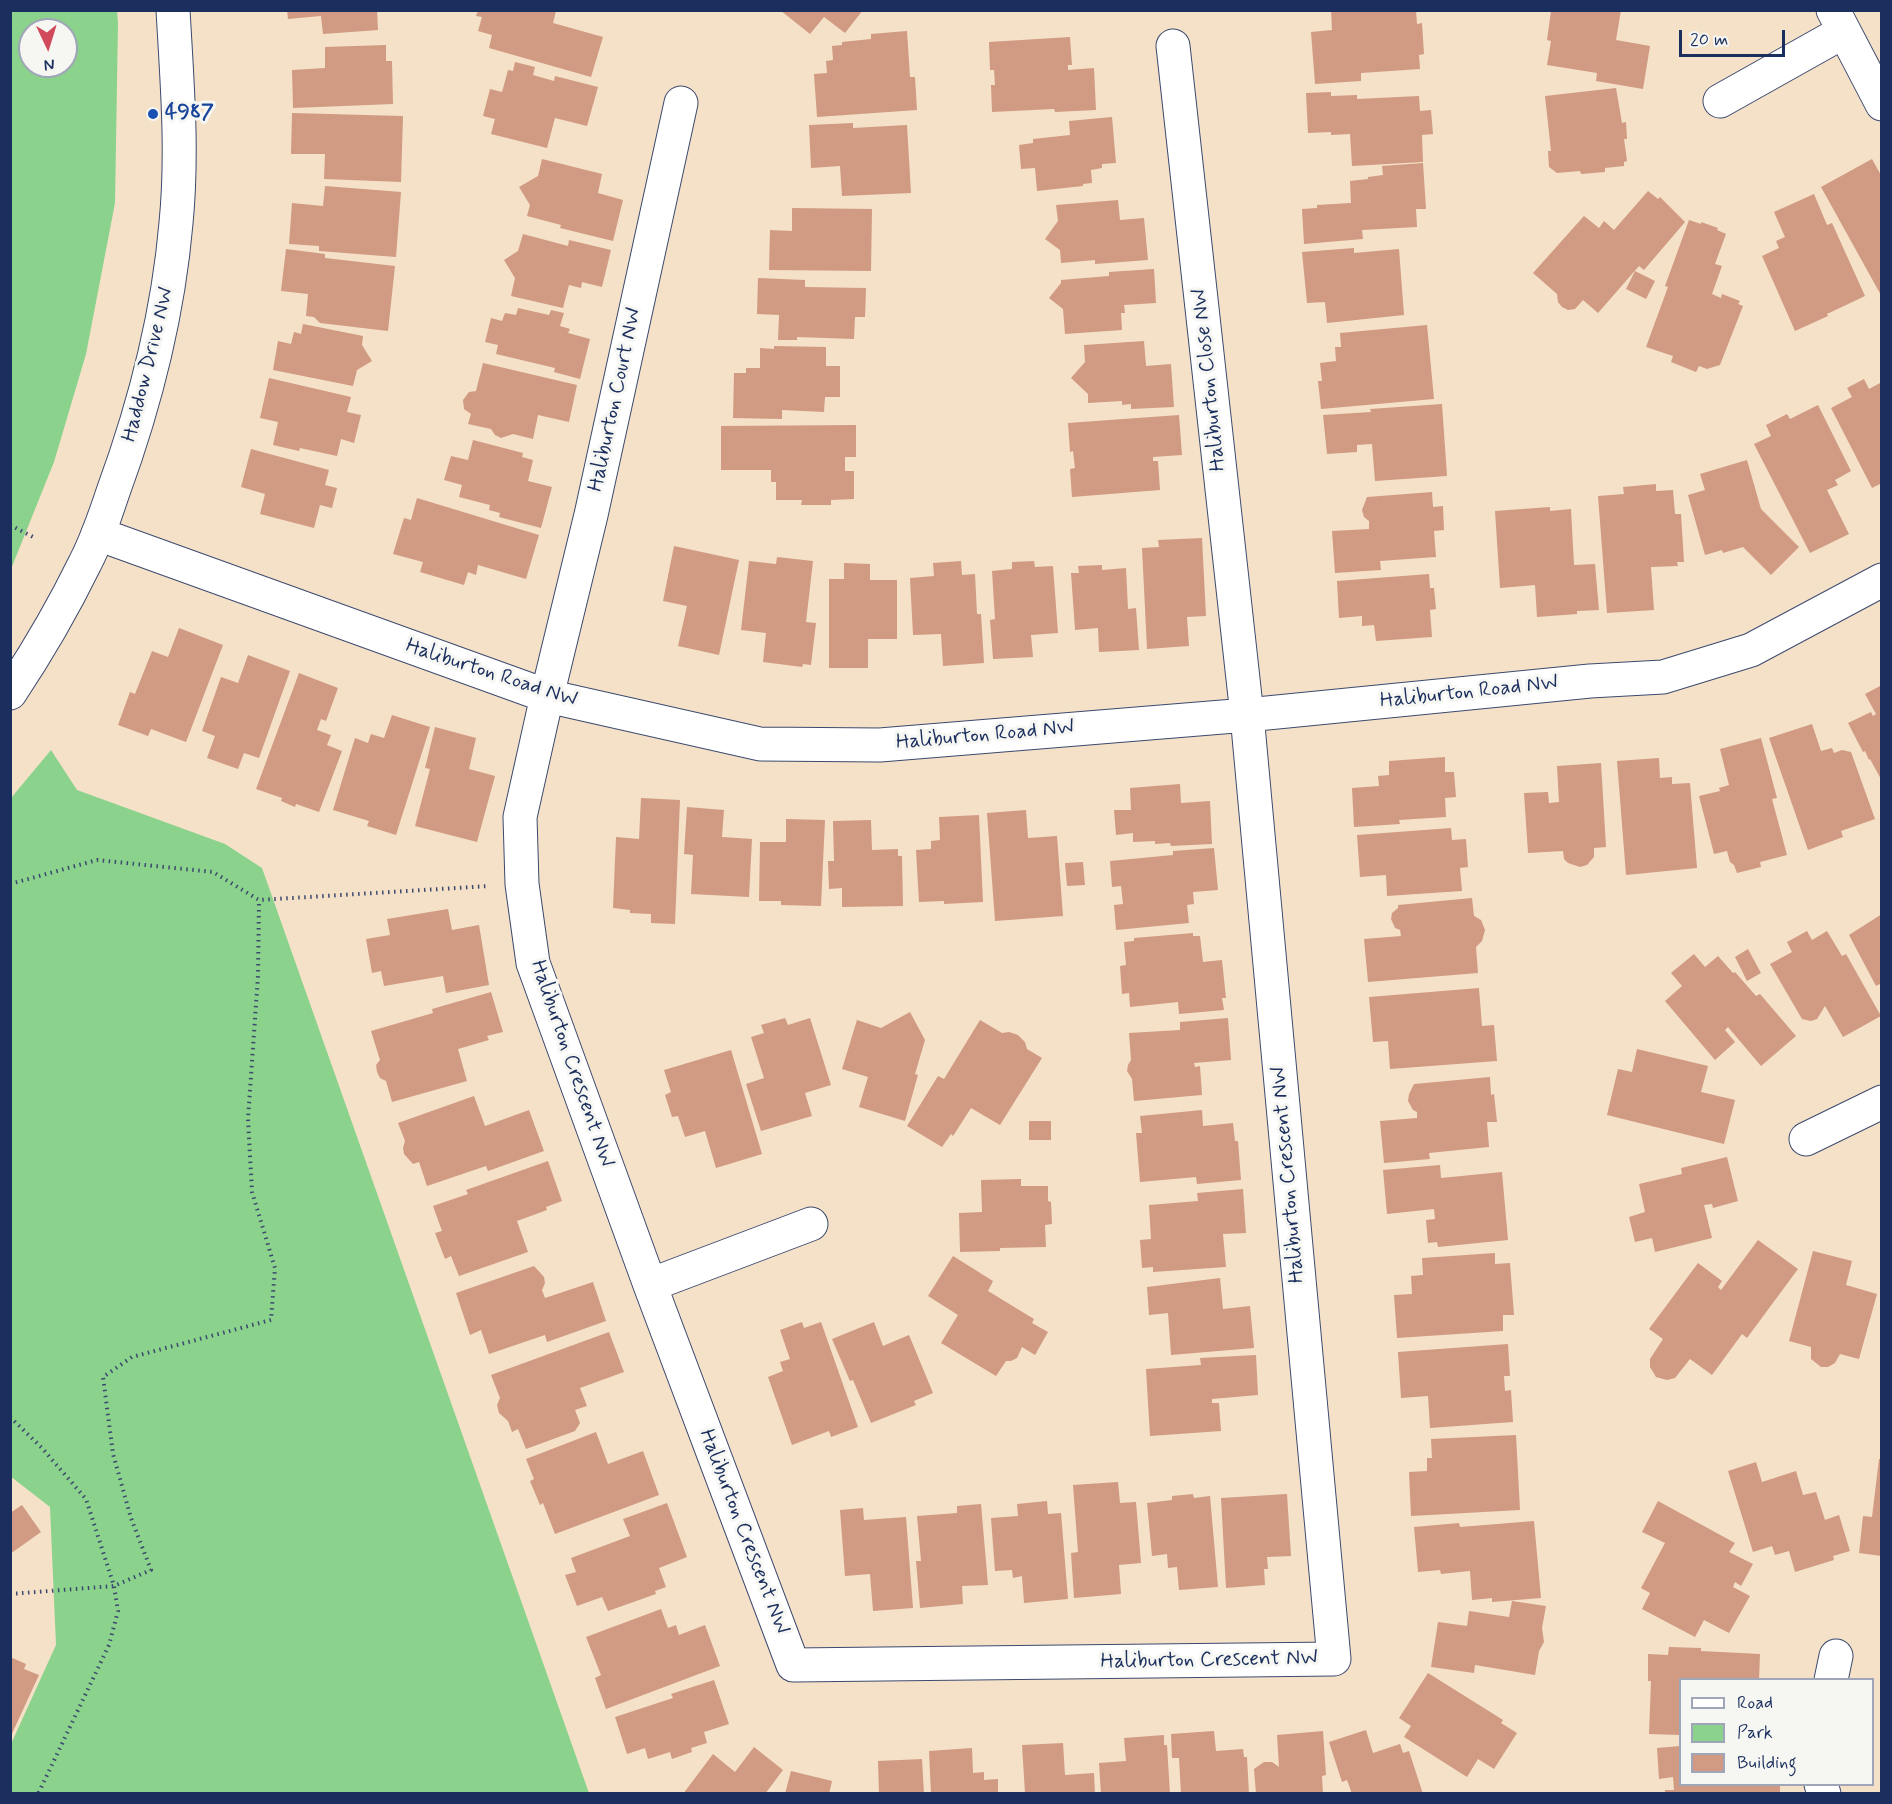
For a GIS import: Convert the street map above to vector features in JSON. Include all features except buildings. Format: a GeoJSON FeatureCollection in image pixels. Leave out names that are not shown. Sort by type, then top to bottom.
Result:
{"type":"FeatureCollection","features":[{"type":"Feature","properties":{"kind":"street","name":"Haddow Drive NW"},"geometry":{"type":"LineString","coordinates":[[10,693],[59,615],[98,534],[130,445],[149,380],[169,280],[176,222],[179,160],[173,10]]}},
{"type":"Feature","properties":{"kind":"street"},"geometry":{"type":"LineString","coordinates":[[1720,101],[1838,21],[1881,104]]}},
{"type":"Feature","properties":{"kind":"street","name":"Haliburton Close NW"},"geometry":{"type":"LineString","coordinates":[[1173,46],[1247,715]]}},
{"type":"Feature","properties":{"kind":"street","name":"Haliburton Court NW"},"geometry":{"type":"LineString","coordinates":[[547,696],[591,515],[681,103]]}},
{"type":"Feature","properties":{"kind":"street","name":"Haliburton Road NW"},"geometry":{"type":"LineString","coordinates":[[98,534],[547,696],[760,744],[880,745],[1247,715],[1590,681],[1663,677],[1751,650],[1881,580]]}},
{"type":"Feature","properties":{"kind":"street","name":"Haliburton Crescent NW"},"geometry":{"type":"LineString","coordinates":[[547,696],[520,817],[522,884],[533,963],[650,1285],[794,1665],[1334,1659],[1247,715]]}},
{"type":"Feature","properties":{"kind":"street"},"geometry":{"type":"LineString","coordinates":[[1806,1139],[1881,1102]]}},
{"type":"Feature","properties":{"kind":"street"},"geometry":{"type":"LineString","coordinates":[[650,1285],[811,1224]]}},
{"type":"Feature","properties":{"kind":"path"},"geometry":{"type":"LineString","coordinates":[[10,525],[35,538]]}},
{"type":"Feature","properties":{"kind":"path"},"geometry":{"type":"LineString","coordinates":[[10,884],[97,860],[213,872],[259,900],[522,884]]}},
{"type":"Feature","properties":{"kind":"path"},"geometry":{"type":"LineString","coordinates":[[10,1594],[114,1586],[151,1570],[131,1518],[113,1454],[103,1377],[132,1357],[270,1320],[275,1268],[252,1192],[248,1119],[258,976],[259,900]]}},
{"type":"Feature","properties":{"kind":"path"},"geometry":{"type":"LineString","coordinates":[[10,1417],[42,1448],[86,1499],[114,1586],[118,1611],[109,1646],[38,1794]]}},
{"type":"Feature","properties":{"kind":"green space"},"geometry":{"type":"Polygon","coordinates":[[[11,10],[117,11],[115,203],[86,354],[54,462],[11,569],[11,10]]]}},
{"type":"Feature","properties":{"kind":"green space"},"geometry":{"type":"Polygon","coordinates":[[[51,750],[77,790],[225,844],[262,868],[589,1793],[11,1793],[11,1744],[56,1645],[50,1507],[10,1476],[11,798],[51,750]]]}},
{"type":"Feature","properties":{"kind":"place","name":"4987"},"geometry":{"type":"Point","coordinates":[153,114]}}]}
